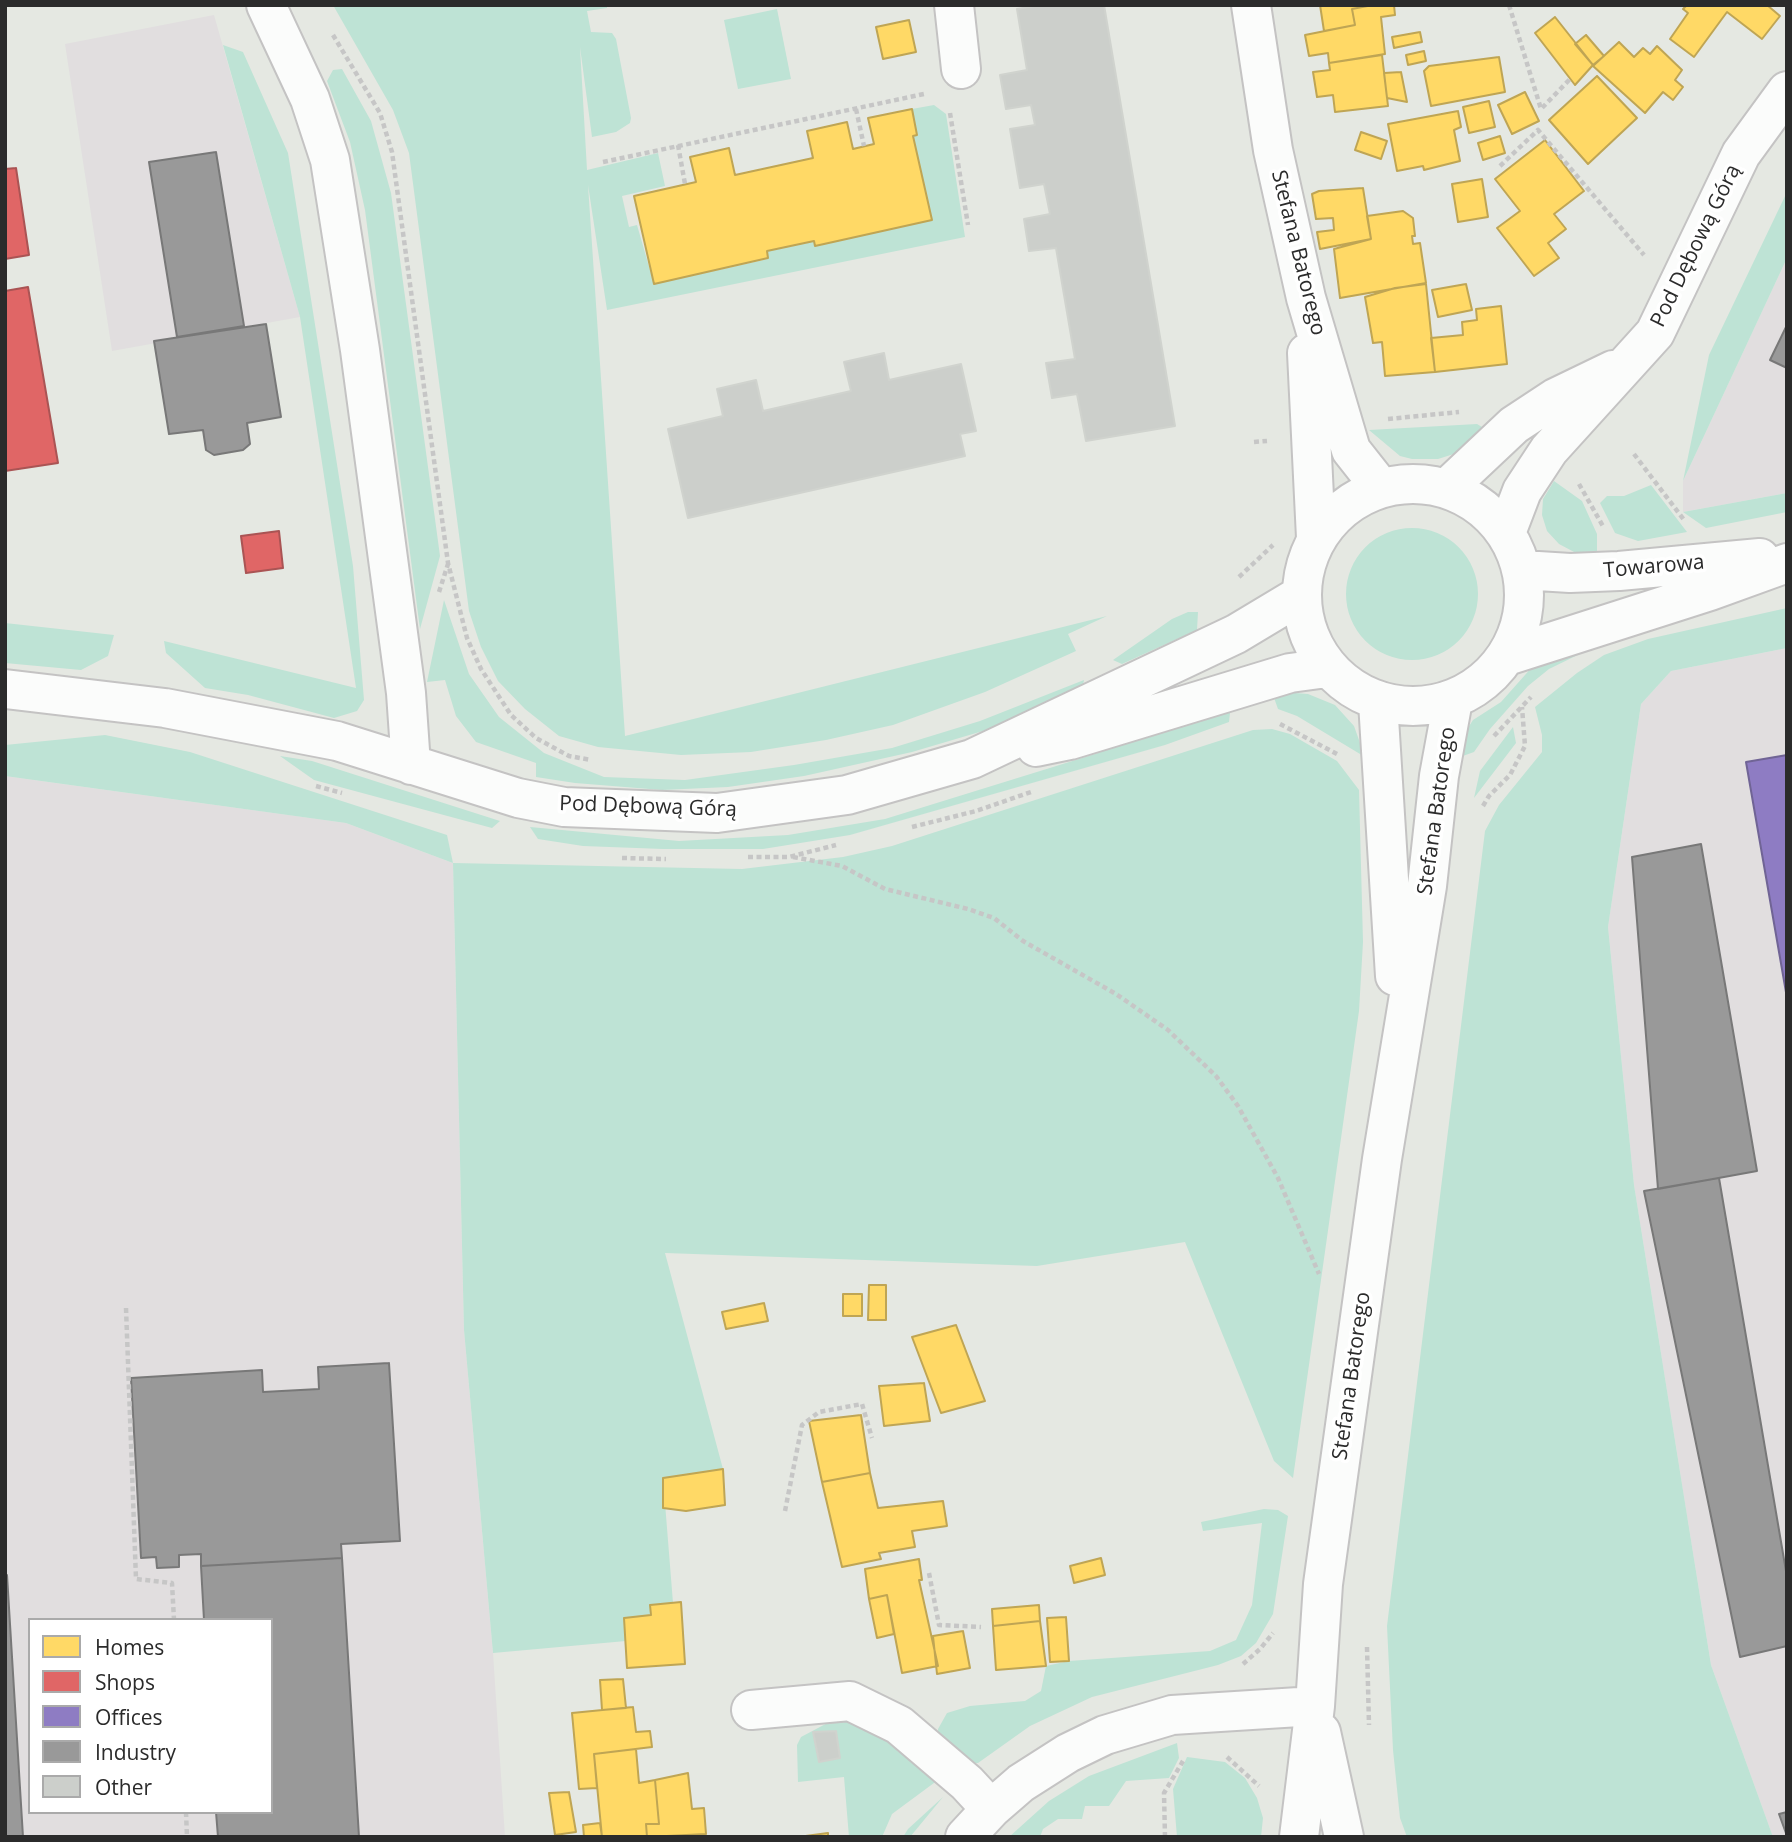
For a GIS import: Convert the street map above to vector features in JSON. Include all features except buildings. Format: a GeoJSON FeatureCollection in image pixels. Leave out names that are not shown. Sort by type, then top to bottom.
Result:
{"type":"FeatureCollection","features":[{"type":"Feature","properties":{"kind":"street"},"geometry":{"type":"LineString","coordinates":[[266,5],[305,88],[330,160],[360,350],[406,693],[411,765]]}},
{"type":"Feature","properties":{"kind":"street"},"geometry":{"type":"LineString","coordinates":[[954,5],[961,69]]}},
{"type":"Feature","properties":{"kind":"street","name":"Stefana Batorego"},"geometry":{"type":"LineString","coordinates":[[1251,5],[1273,150],[1306,298],[1351,450],[1381,488]]}},
{"type":"Feature","properties":{"kind":"street","name":"Pod Dębową Górą"},"geometry":{"type":"LineString","coordinates":[[1506,533],[1522,491],[1549,450],[1655,333],[1741,154],[1787,91]]}},
{"type":"Feature","properties":{"kind":"street"},"geometry":{"type":"LineString","coordinates":[[1306,298],[1316,538]]}},
{"type":"Feature","properties":{"kind":"street"},"geometry":{"type":"LineString","coordinates":[[1446,489],[1514,425],[1555,398],[1631,362]]}},
{"type":"Feature","properties":{"kind":"street"},"geometry":{"type":"LineString","coordinates":[[1419,484],[1446,489],[1479,506],[1506,533],[1522,570],[1523,612],[1517,634],[1507,656],[1489,678],[1453,699],[1412,707],[1378,702],[1347,686],[1327,668],[1309,638],[1301,594],[1303,573],[1316,538],[1329,520],[1353,501],[1381,488],[1419,484]]}},
{"type":"Feature","properties":{"kind":"street","name":"Towarowa"},"geometry":{"type":"LineString","coordinates":[[1522,570],[1570,573],[1619,571],[1787,555]]}},
{"type":"Feature","properties":{"kind":"street"},"geometry":{"type":"LineString","coordinates":[[1507,656],[1710,591],[1787,563]]}},
{"type":"Feature","properties":{"kind":"street","name":"Pod Dębową Górą"},"geometry":{"type":"LineString","coordinates":[[5,689],[165,708],[337,741],[518,798],[564,807],[717,813],[847,795],[972,759],[1236,634],[1301,594]]}},
{"type":"Feature","properties":{"kind":"street"},"geometry":{"type":"LineString","coordinates":[[972,759],[1070,740],[1290,673],[1327,668]]}},
{"type":"Feature","properties":{"kind":"street","name":"Stefana Batorego"},"geometry":{"type":"LineString","coordinates":[[1299,1837],[1315,1706],[1323,1584],[1399,1047],[1427,886],[1439,776],[1453,699]]}},
{"type":"Feature","properties":{"kind":"street","name":"Stefana Batorego"},"geometry":{"type":"LineString","coordinates":[[1378,702],[1399,1047]]}},
{"type":"Feature","properties":{"kind":"street"},"geometry":{"type":"LineString","coordinates":[[751,1710],[850,1702],[859,1705],[899,1725],[967,1783],[990,1809]]}},
{"type":"Feature","properties":{"kind":"street"},"geometry":{"type":"LineString","coordinates":[[965,1837],[990,1809],[1045,1767],[1081,1746],[1144,1723],[1188,1731],[1315,1706]]}},
{"type":"Feature","properties":{"kind":"street","name":"Stefana Batorego"},"geometry":{"type":"LineString","coordinates":[[1315,1706],[1344,1837]]}},
{"type":"Feature","properties":{"kind":"path"},"geometry":{"type":"LineString","coordinates":[[1509,5],[1541,109],[1570,79]]}},
{"type":"Feature","properties":{"kind":"path"},"geometry":{"type":"LineString","coordinates":[[328,27],[380,113],[393,152],[448,563],[467,639],[481,669],[511,715],[536,738],[569,756],[595,761]]}},
{"type":"Feature","properties":{"kind":"path"},"geometry":{"type":"LineString","coordinates":[[603,162],[928,93]]}},
{"type":"Feature","properties":{"kind":"path"},"geometry":{"type":"LineString","coordinates":[[949,106],[968,225]]}},
{"type":"Feature","properties":{"kind":"path"},"geometry":{"type":"LineString","coordinates":[[856,109],[864,146]]}},
{"type":"Feature","properties":{"kind":"path"},"geometry":{"type":"LineString","coordinates":[[1500,166],[1538,130],[1626,233]]}},
{"type":"Feature","properties":{"kind":"path"},"geometry":{"type":"LineString","coordinates":[[678,145],[685,184]]}},
{"type":"Feature","properties":{"kind":"path"},"geometry":{"type":"LineString","coordinates":[[1634,454],[1678,516],[1687,522]]}},
{"type":"Feature","properties":{"kind":"path"},"geometry":{"type":"LineString","coordinates":[[1482,808],[1489,796],[1510,775],[1525,746],[1521,706]]}},
{"type":"Feature","properties":{"kind":"path"},"geometry":{"type":"LineString","coordinates":[[789,857],[842,866],[885,889],[994,918],[1023,941],[1116,994],[1168,1030],[1216,1076],[1245,1118],[1278,1178],[1325,1286]]}},
{"type":"Feature","properties":{"kind":"path"},"geometry":{"type":"LineString","coordinates":[[126,1308],[136,1579],[172,1583],[174,1618]]}},
{"type":"Feature","properties":{"kind":"path"},"geometry":{"type":"LineString","coordinates":[[785,1511],[802,1425],[819,1412],[862,1404],[872,1438]]}},
{"type":"Feature","properties":{"kind":"path"},"geometry":{"type":"LineString","coordinates":[[929,1573],[939,1625],[981,1627]]}},
{"type":"Feature","properties":{"kind":"path"},"geometry":{"type":"LineString","coordinates":[[1236,1667],[1260,1649],[1276,1625]]}},
{"type":"Feature","properties":{"kind":"path"},"geometry":{"type":"LineString","coordinates":[[1165,1837],[1164,1793],[1188,1731],[1205,1748],[1226,1756],[1252,1776],[1261,1791]]}},
{"type":"Feature","properties":{"kind":"path"},"geometry":{"type":"LineString","coordinates":[[186,1814],[187,1837]]}},
{"type":"Feature","properties":{"kind":"shaded area"},"geometry":{"type":"Polygon","coordinates":[[[214,15],[300,317],[112,351],[65,44],[214,15]]]}},
{"type":"Feature","properties":{"kind":"shaded area"},"geometry":{"type":"Polygon","coordinates":[[[1787,258],[1787,493],[1683,512],[1683,481],[1787,258]]]}},
{"type":"Feature","properties":{"kind":"shaded area"},"geometry":{"type":"Polygon","coordinates":[[[1787,648],[1787,1837],[1773,1837],[1711,1665],[1634,1185],[1608,927],[1641,704],[1671,671],[1787,648]]]}},
{"type":"Feature","properties":{"kind":"shaded area"},"geometry":{"type":"Polygon","coordinates":[[[5,776],[346,823],[453,863],[464,1330],[493,1653],[505,1837],[5,1837],[5,776]]]}},
{"type":"Feature","properties":{"kind":"green space"},"geometry":{"type":"Polygon","coordinates":[[[333,5],[607,5],[607,8],[587,11],[591,32],[612,33],[616,39],[631,118],[630,123],[616,132],[592,137],[580,47],[587,170],[658,153],[665,186],[622,196],[629,227],[637,225],[654,284],[768,259],[767,251],[814,241],[816,246],[932,220],[913,136],[917,134],[912,109],[934,105],[946,114],[965,237],[607,310],[588,185],[625,736],[1107,616],[1068,634],[1076,651],[985,692],[893,725],[826,740],[751,752],[681,755],[598,747],[559,736],[525,709],[498,681],[481,647],[469,611],[409,153],[393,110],[333,5]]]}},
{"type":"Feature","properties":{"kind":"green space"},"geometry":{"type":"Polygon","coordinates":[[[777,9],[791,79],[738,89],[724,20],[777,9]]]}},
{"type":"Feature","properties":{"kind":"green space"},"geometry":{"type":"Polygon","coordinates":[[[223,45],[243,52],[288,153],[353,566],[364,700],[357,711],[334,718],[248,695],[205,688],[166,653],[164,641],[356,688],[300,317],[223,45]]]}},
{"type":"Feature","properties":{"kind":"green space"},"geometry":{"type":"Polygon","coordinates":[[[342,69],[371,121],[391,193],[440,556],[420,629],[365,210],[350,142],[327,81],[333,70],[342,69]]]}},
{"type":"Feature","properties":{"kind":"green space"},"geometry":{"type":"Polygon","coordinates":[[[1787,192],[1787,258],[1683,481],[1709,355],[1787,192]]]}},
{"type":"Feature","properties":{"kind":"green space"},"geometry":{"type":"Polygon","coordinates":[[[1477,424],[1487,430],[1460,452],[1438,459],[1400,456],[1369,430],[1477,424]]]}},
{"type":"Feature","properties":{"kind":"green space"},"geometry":{"type":"Polygon","coordinates":[[[1554,481],[1582,501],[1597,534],[1597,554],[1576,553],[1559,544],[1547,531],[1542,515],[1543,499],[1554,481]]]}},
{"type":"Feature","properties":{"kind":"green space"},"geometry":{"type":"Polygon","coordinates":[[[1651,485],[1687,532],[1638,541],[1615,533],[1600,503],[1607,496],[1624,496],[1651,485]]]}},
{"type":"Feature","properties":{"kind":"green space"},"geometry":{"type":"Polygon","coordinates":[[[1787,493],[1787,512],[1706,528],[1683,512],[1787,493]]]}},
{"type":"Feature","properties":{"kind":"green space"},"geometry":{"type":"Polygon","coordinates":[[[1412,528],[1437,533],[1459,547],[1473,569],[1478,594],[1473,619],[1459,641],[1437,655],[1412,660],[1387,655],[1365,641],[1351,619],[1346,594],[1351,569],[1365,547],[1387,533],[1412,528]]]}},
{"type":"Feature","properties":{"kind":"green space"},"geometry":{"type":"Polygon","coordinates":[[[444,600],[469,674],[499,717],[544,753],[604,777],[685,780],[892,748],[980,721],[1084,680],[1082,690],[1020,720],[912,752],[804,776],[728,787],[662,790],[575,783],[536,777],[536,763],[476,742],[456,716],[445,680],[427,682],[444,600]]]}},
{"type":"Feature","properties":{"kind":"green space"},"geometry":{"type":"Polygon","coordinates":[[[1787,608],[1787,648],[1671,671],[1641,704],[1608,927],[1634,1185],[1711,1665],[1773,1837],[1407,1837],[1400,1818],[1393,1750],[1387,1626],[1485,831],[1499,805],[1542,752],[1542,735],[1535,707],[1577,673],[1604,655],[1648,639],[1787,608]]]}},
{"type":"Feature","properties":{"kind":"green space"},"geometry":{"type":"Polygon","coordinates":[[[1188,612],[1198,612],[1197,630],[1122,664],[1113,660],[1172,619],[1188,612]]]}},
{"type":"Feature","properties":{"kind":"green space"},"geometry":{"type":"Polygon","coordinates":[[[5,623],[114,635],[108,656],[81,670],[5,663],[5,623]]]}},
{"type":"Feature","properties":{"kind":"green space"},"geometry":{"type":"Polygon","coordinates":[[[1594,647],[1549,669],[1528,686],[1490,729],[1474,752],[1460,757],[1466,731],[1473,720],[1501,702],[1533,666],[1594,647]]]}},
{"type":"Feature","properties":{"kind":"green space"},"geometry":{"type":"Polygon","coordinates":[[[1283,692],[1308,694],[1335,705],[1354,726],[1365,757],[1297,716],[1278,709],[1273,695],[1283,692]]]}},
{"type":"Feature","properties":{"kind":"green space"},"geometry":{"type":"Polygon","coordinates":[[[1231,704],[1229,722],[1165,745],[850,835],[763,849],[663,849],[583,846],[538,839],[530,827],[679,841],[788,835],[885,819],[1095,754],[1231,704]]]}},
{"type":"Feature","properties":{"kind":"green space"},"geometry":{"type":"Polygon","coordinates":[[[1513,727],[1516,743],[1474,798],[1480,771],[1513,727]]]}},
{"type":"Feature","properties":{"kind":"green space"},"geometry":{"type":"Polygon","coordinates":[[[1272,729],[1290,734],[1337,761],[1359,790],[1363,942],[1359,1011],[1293,1478],[1274,1461],[1185,1242],[1037,1266],[665,1253],[723,1469],[663,1478],[673,1603],[650,1605],[651,1615],[624,1618],[626,1641],[493,1653],[464,1330],[453,863],[742,869],[843,857],[892,846],[1253,730],[1272,729]]]}},
{"type":"Feature","properties":{"kind":"green space"},"geometry":{"type":"Polygon","coordinates":[[[105,735],[190,752],[447,835],[453,863],[346,823],[5,776],[5,745],[105,735]]]}},
{"type":"Feature","properties":{"kind":"green space"},"geometry":{"type":"Polygon","coordinates":[[[280,756],[312,761],[500,821],[492,828],[314,780],[280,756]]]}},
{"type":"Feature","properties":{"kind":"green space"},"geometry":{"type":"Polygon","coordinates":[[[1264,1509],[1278,1510],[1288,1516],[1273,1614],[1256,1643],[1241,1656],[1218,1665],[1092,1697],[1030,1726],[978,1763],[967,1763],[938,1742],[938,1729],[947,1713],[970,1706],[1025,1701],[1041,1691],[1046,1666],[1069,1661],[1210,1651],[1236,1640],[1252,1605],[1262,1523],[1203,1531],[1201,1522],[1264,1509]]]}},
{"type":"Feature","properties":{"kind":"green space"},"geometry":{"type":"Polygon","coordinates":[[[835,1719],[858,1719],[886,1731],[938,1780],[892,1814],[882,1837],[849,1837],[844,1777],[798,1782],[797,1745],[801,1737],[835,1719]]]}},
{"type":"Feature","properties":{"kind":"green space"},"geometry":{"type":"Polygon","coordinates":[[[1177,1743],[1179,1758],[1169,1778],[1126,1781],[1109,1806],[1085,1806],[1082,1819],[1058,1819],[1043,1829],[1040,1837],[1009,1837],[1049,1801],[1089,1776],[1177,1743]]]}},
{"type":"Feature","properties":{"kind":"green space"},"geometry":{"type":"Polygon","coordinates":[[[1187,1757],[1225,1762],[1245,1778],[1257,1798],[1263,1818],[1261,1837],[1177,1837],[1173,1789],[1187,1757]]]}},
{"type":"Feature","properties":{"kind":"green space"},"geometry":{"type":"Polygon","coordinates":[[[943,1797],[910,1837],[903,1837],[908,1829],[943,1797]]]}}]}
